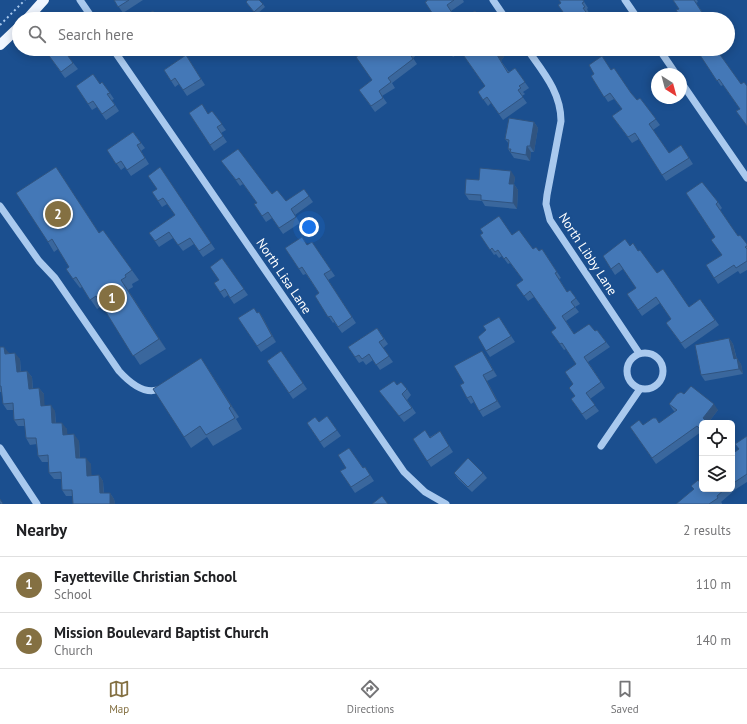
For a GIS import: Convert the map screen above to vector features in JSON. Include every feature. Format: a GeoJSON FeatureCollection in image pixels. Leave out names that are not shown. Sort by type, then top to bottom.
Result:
{"type":"FeatureCollection","features":[{"type":"Feature","properties":{"kind":"main road"},"geometry":{"type":"LineString","coordinates":[[33,12],[44,0]]}},
{"type":"Feature","properties":{"kind":"main road"},"geometry":{"type":"LineString","coordinates":[[0,45],[12,34]]}},
{"type":"Feature","properties":{"kind":"street"},"geometry":{"type":"LineString","coordinates":[[80,0],[88,12]]}},
{"type":"Feature","properties":{"kind":"street"},"geometry":{"type":"LineString","coordinates":[[493,0],[501,12]]}},
{"type":"Feature","properties":{"kind":"street"},"geometry":{"type":"LineString","coordinates":[[625,0],[633,12]]}},
{"type":"Feature","properties":{"kind":"street","name":"North Lisa Lane"},"geometry":{"type":"LineString","coordinates":[[119,56],[404,472],[425,492],[446,504]]}},
{"type":"Feature","properties":{"kind":"street","name":"North Libby Lane"},"geometry":{"type":"LineString","coordinates":[[532,56],[556,92],[561,111],[561,121],[546,204],[550,220],[639,353]]}},
{"type":"Feature","properties":{"kind":"street"},"geometry":{"type":"LineString","coordinates":[[663,56],[672,68]]}},
{"type":"Feature","properties":{"kind":"street"},"geometry":{"type":"LineString","coordinates":[[687,91],[747,178]]}},
{"type":"Feature","properties":{"kind":"street"},"geometry":{"type":"LineString","coordinates":[[0,206],[39,261],[55,278],[119,371],[136,386],[152,391],[159,390],[172,382]]}},
{"type":"Feature","properties":{"kind":"street"},"geometry":{"type":"LineString","coordinates":[[639,353],[650,353],[656,355],[660,359],[664,370],[660,381],[656,385],[646,389],[640,389],[630,382],[626,372],[630,360],[639,353]]}},
{"type":"Feature","properties":{"kind":"street"},"geometry":{"type":"LineString","coordinates":[[600,446],[640,389]]}},
{"type":"Feature","properties":{"kind":"street"},"geometry":{"type":"LineString","coordinates":[[0,448],[37,504]]}},
{"type":"Feature","properties":{"kind":"path"},"geometry":{"type":"LineString","coordinates":[[13,12],[25,0]]}},
{"type":"Feature","properties":{"kind":"path"},"geometry":{"type":"LineString","coordinates":[[0,25],[12,13]]}},
{"type":"Feature","properties":{"kind":"building"},"geometry":{"type":"Polygon","coordinates":[[[114,0],[129,0],[118,7],[114,0]]]}},
{"type":"Feature","properties":{"kind":"building"},"geometry":{"type":"Polygon","coordinates":[[[248,0],[259,0],[263,4],[254,12],[246,2],[248,0]]]}},
{"type":"Feature","properties":{"kind":"building"},"geometry":{"type":"Polygon","coordinates":[[[454,0],[447,5],[452,12],[431,12],[425,2],[454,0]]]}},
{"type":"Feature","properties":{"kind":"building"},"geometry":{"type":"Polygon","coordinates":[[[559,0],[583,0],[584,2],[582,3],[585,7],[583,8],[586,12],[563,12],[558,5],[561,3],[559,0]]]}},
{"type":"Feature","properties":{"kind":"building"},"geometry":{"type":"Polygon","coordinates":[[[673,0],[694,0],[702,12],[677,12],[676,10],[679,9],[673,0]]]}},
{"type":"Feature","properties":{"kind":"building"},"geometry":{"type":"Polygon","coordinates":[[[49,56],[68,56],[73,63],[61,72],[49,56]]]}},
{"type":"Feature","properties":{"kind":"building"},"geometry":{"type":"Polygon","coordinates":[[[187,56],[201,79],[183,90],[175,78],[171,81],[164,70],[187,56]]]}},
{"type":"Feature","properties":{"kind":"building"},"geometry":{"type":"Polygon","coordinates":[[[411,56],[413,59],[388,78],[391,82],[379,91],[383,98],[371,106],[359,90],[372,80],[356,57],[411,56]]]}},
{"type":"Feature","properties":{"kind":"building"},"geometry":{"type":"Polygon","coordinates":[[[464,56],[498,56],[508,73],[515,68],[525,82],[519,86],[521,88],[518,90],[523,97],[499,114],[487,97],[483,100],[478,92],[485,86],[464,56]]]}},
{"type":"Feature","properties":{"kind":"building"},"geometry":{"type":"Polygon","coordinates":[[[602,56],[611,70],[614,68],[631,93],[637,100],[640,98],[656,119],[649,124],[669,153],[681,145],[689,158],[662,175],[635,133],[628,137],[612,116],[622,109],[610,93],[604,97],[591,76],[594,74],[589,65],[602,56]]]}},
{"type":"Feature","properties":{"kind":"building"},"geometry":{"type":"Polygon","coordinates":[[[701,56],[721,56],[741,84],[744,82],[747,86],[747,126],[736,111],[740,109],[719,79],[717,81],[701,56]]]}},
{"type":"Feature","properties":{"kind":"building"},"geometry":{"type":"Polygon","coordinates":[[[93,74],[100,84],[102,82],[110,93],[107,94],[115,105],[102,114],[93,101],[88,104],[76,86],[93,74]]]}},
{"type":"Feature","properties":{"kind":"building"},"geometry":{"type":"Polygon","coordinates":[[[202,104],[208,114],[212,111],[222,124],[217,127],[223,136],[210,145],[189,113],[202,104]]]}},
{"type":"Feature","properties":{"kind":"building"},"geometry":{"type":"Polygon","coordinates":[[[509,118],[534,122],[530,146],[527,146],[526,155],[510,152],[511,149],[508,149],[509,140],[505,139],[509,118]]]}},
{"type":"Feature","properties":{"kind":"building"},"geometry":{"type":"Polygon","coordinates":[[[133,132],[141,143],[137,145],[145,158],[127,170],[121,161],[116,164],[107,150],[133,132]]]}},
{"type":"Feature","properties":{"kind":"building"},"geometry":{"type":"Polygon","coordinates":[[[238,149],[272,194],[277,190],[286,201],[304,189],[309,196],[291,209],[296,217],[279,228],[268,212],[262,216],[254,204],[257,203],[239,178],[236,180],[221,161],[238,149]]]}},
{"type":"Feature","properties":{"kind":"building"},"geometry":{"type":"Polygon","coordinates":[[[56,167],[99,233],[103,230],[132,270],[121,280],[159,339],[133,356],[96,296],[90,300],[76,277],[73,279],[66,269],[69,267],[52,239],[48,242],[16,193],[56,167]]]}},
{"type":"Feature","properties":{"kind":"building"},"geometry":{"type":"Polygon","coordinates":[[[160,167],[211,243],[199,251],[190,238],[178,245],[169,232],[155,241],[149,233],[175,215],[163,198],[158,201],[152,192],[157,189],[148,176],[160,167]]]}},
{"type":"Feature","properties":{"kind":"building"},"geometry":{"type":"Polygon","coordinates":[[[480,168],[511,171],[509,184],[514,184],[513,203],[481,200],[481,195],[465,194],[466,179],[479,180],[480,168]]]}},
{"type":"Feature","properties":{"kind":"building"},"geometry":{"type":"Polygon","coordinates":[[[702,182],[718,202],[716,204],[738,236],[740,235],[747,244],[745,247],[747,249],[747,261],[736,268],[734,265],[714,278],[706,265],[722,255],[711,240],[715,237],[686,193],[702,182]]]}},
{"type":"Feature","properties":{"kind":"building"},"geometry":{"type":"Polygon","coordinates":[[[499,216],[512,235],[519,230],[533,249],[536,247],[539,251],[542,249],[557,272],[555,273],[567,292],[570,290],[576,298],[571,302],[575,307],[562,316],[574,334],[589,324],[595,331],[597,330],[606,342],[584,357],[601,382],[586,393],[595,405],[582,414],[571,399],[575,396],[569,388],[573,384],[565,372],[576,364],[562,343],[560,344],[551,332],[556,328],[530,291],[524,296],[516,285],[523,280],[506,257],[504,259],[498,250],[495,252],[492,248],[490,250],[480,235],[483,233],[480,229],[499,216]]]}},
{"type":"Feature","properties":{"kind":"building"},"geometry":{"type":"Polygon","coordinates":[[[302,237],[307,245],[312,242],[331,270],[324,274],[352,317],[338,327],[331,316],[328,317],[315,296],[319,293],[302,267],[299,269],[285,248],[302,237]]]}},
{"type":"Feature","properties":{"kind":"building"},"geometry":{"type":"Polygon","coordinates":[[[625,239],[630,246],[633,243],[638,251],[640,250],[657,273],[663,269],[689,307],[700,299],[715,320],[681,343],[666,323],[671,319],[656,297],[638,310],[627,294],[636,288],[619,263],[611,269],[603,256],[625,239]]]}},
{"type":"Feature","properties":{"kind":"building"},"geometry":{"type":"Polygon","coordinates":[[[222,258],[244,289],[230,298],[225,289],[220,292],[214,283],[219,280],[210,267],[222,258]]]}},
{"type":"Feature","properties":{"kind":"building"},"geometry":{"type":"Polygon","coordinates":[[[254,308],[257,313],[259,312],[272,336],[257,346],[238,318],[254,308]]]}},
{"type":"Feature","properties":{"kind":"building"},"geometry":{"type":"Polygon","coordinates":[[[499,317],[511,336],[486,351],[478,337],[486,330],[483,326],[499,317]]]}},
{"type":"Feature","properties":{"kind":"building"},"geometry":{"type":"Polygon","coordinates":[[[377,328],[384,339],[379,342],[389,356],[376,365],[369,354],[362,359],[359,355],[355,357],[348,347],[377,328]]]}},
{"type":"Feature","properties":{"kind":"building"},"geometry":{"type":"Polygon","coordinates":[[[729,338],[734,359],[737,358],[739,369],[701,375],[695,345],[729,338]]]}},
{"type":"Feature","properties":{"kind":"building"},"geometry":{"type":"Polygon","coordinates":[[[0,347],[4,347],[5,354],[15,353],[17,372],[27,371],[29,389],[39,388],[41,406],[51,405],[52,423],[62,423],[63,435],[74,434],[76,458],[86,458],[87,476],[99,475],[100,493],[110,493],[110,504],[73,504],[72,490],[62,490],[61,472],[49,473],[48,455],[38,456],[36,438],[26,438],[24,419],[14,420],[13,403],[3,404],[0,386],[0,347]]]}},
{"type":"Feature","properties":{"kind":"building"},"geometry":{"type":"Polygon","coordinates":[[[281,351],[303,383],[289,393],[267,361],[281,351]]]}},
{"type":"Feature","properties":{"kind":"building"},"geometry":{"type":"Polygon","coordinates":[[[482,351],[493,370],[483,375],[497,401],[479,411],[471,396],[467,398],[460,385],[464,383],[454,366],[482,351]]]}},
{"type":"Feature","properties":{"kind":"building"},"geometry":{"type":"Polygon","coordinates":[[[201,358],[231,406],[229,408],[235,418],[206,435],[200,426],[184,437],[153,389],[201,358]]]}},
{"type":"Feature","properties":{"kind":"building"},"geometry":{"type":"Polygon","coordinates":[[[394,381],[397,385],[401,382],[407,389],[402,394],[412,408],[399,416],[379,391],[394,381]]]}},
{"type":"Feature","properties":{"kind":"building"},"geometry":{"type":"Polygon","coordinates":[[[691,386],[714,404],[703,418],[705,420],[699,420],[699,428],[697,426],[652,458],[630,427],[639,420],[643,425],[653,418],[656,418],[659,423],[677,410],[669,404],[677,394],[681,392],[684,394],[691,386]]]}},
{"type":"Feature","properties":{"kind":"building"},"geometry":{"type":"Polygon","coordinates":[[[327,416],[337,430],[320,442],[307,423],[315,417],[319,422],[327,416]]]}},
{"type":"Feature","properties":{"kind":"building"},"geometry":{"type":"Polygon","coordinates":[[[425,430],[430,438],[440,431],[449,446],[427,461],[413,439],[425,430]]]}},
{"type":"Feature","properties":{"kind":"building"},"geometry":{"type":"Polygon","coordinates":[[[747,436],[747,474],[735,482],[735,452],[739,449],[735,444],[747,436]]]}},
{"type":"Feature","properties":{"kind":"building"},"geometry":{"type":"Polygon","coordinates":[[[349,448],[363,468],[365,467],[370,475],[351,487],[340,471],[346,468],[338,455],[349,448]]]}},
{"type":"Feature","properties":{"kind":"building"},"geometry":{"type":"Polygon","coordinates":[[[468,458],[483,473],[468,487],[454,473],[468,458]]]}},
{"type":"Feature","properties":{"kind":"building"},"geometry":{"type":"Polygon","coordinates":[[[698,480],[699,492],[722,492],[717,496],[718,498],[709,504],[676,504],[694,489],[691,486],[698,480]]]}},
{"type":"Feature","properties":{"kind":"building"},"geometry":{"type":"Polygon","coordinates":[[[382,496],[388,504],[372,504],[382,496]]]}},
{"type":"Feature","properties":{"kind":"place","name":"Mission Boulevard Baptist Church"},"geometry":{"type":"Point","coordinates":[58,214]}},
{"type":"Feature","properties":{"kind":"place","name":"Fayetteville Christian School"},"geometry":{"type":"Point","coordinates":[112,298]}}]}
